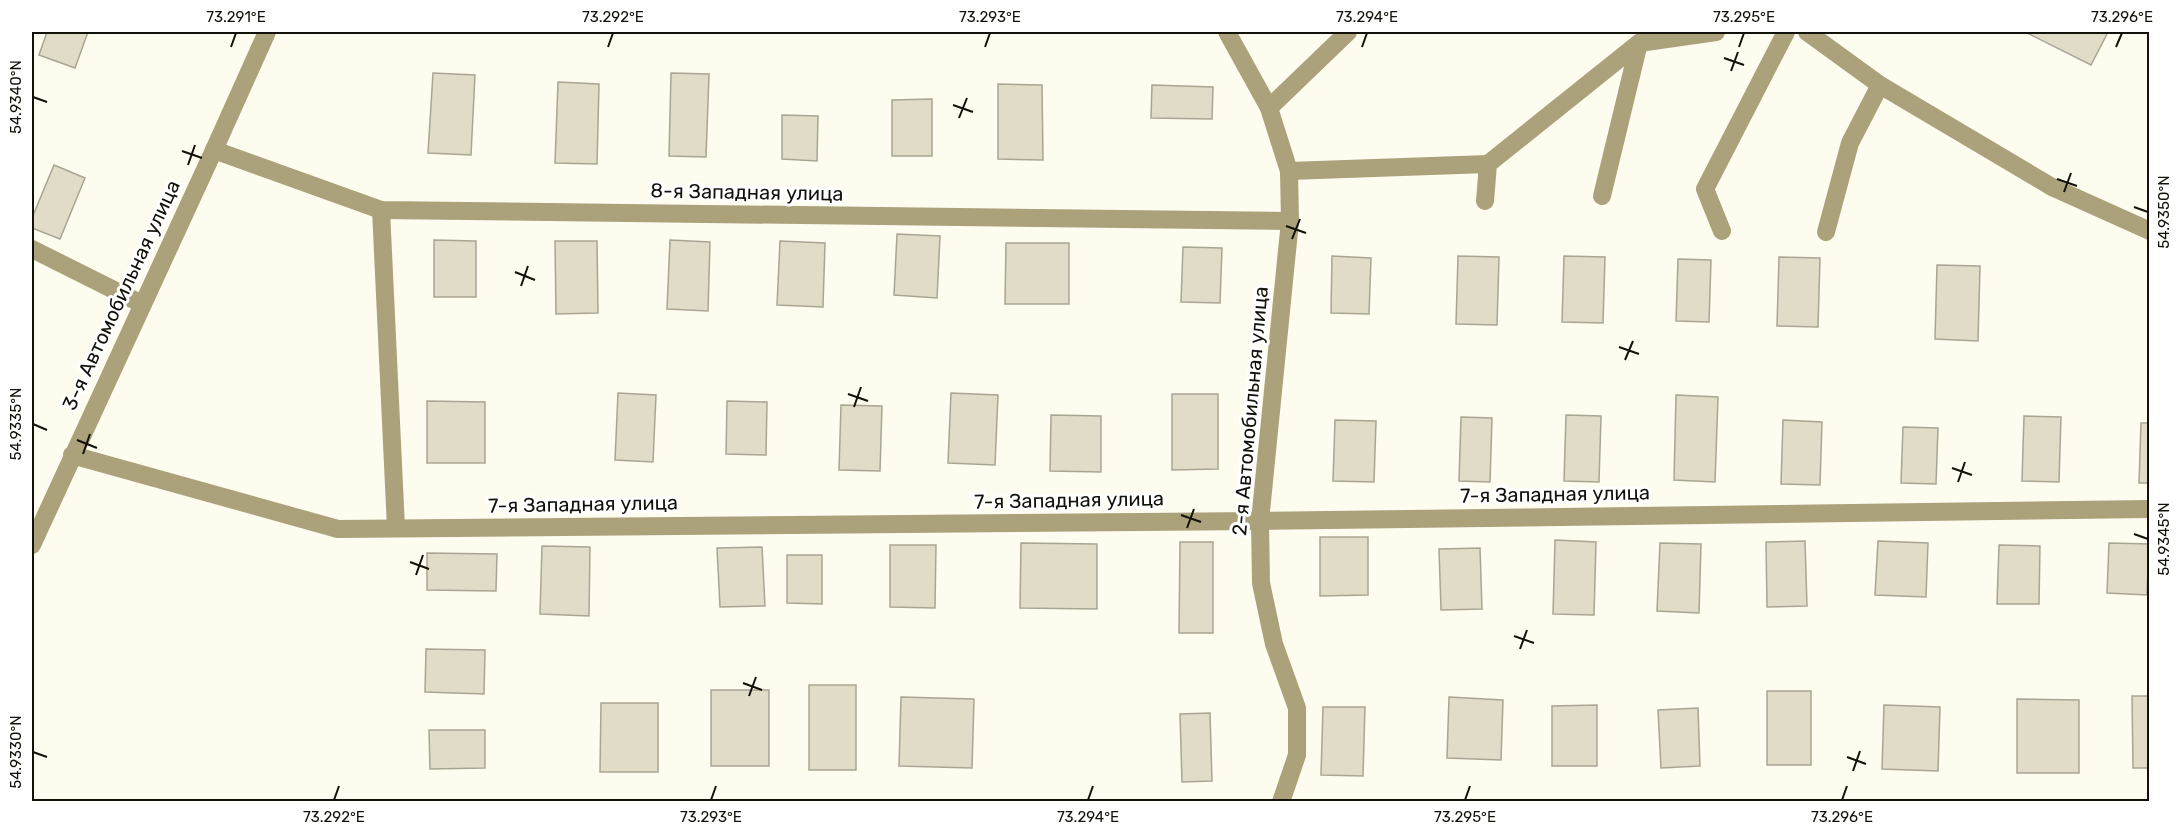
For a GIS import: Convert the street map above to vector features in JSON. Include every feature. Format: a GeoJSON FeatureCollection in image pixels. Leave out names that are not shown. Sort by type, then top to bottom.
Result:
{"type":"FeatureCollection","features":[{"type":"Feature","properties":{"kind":"street","name":"2-я Автомобильная улица"},"geometry":{"type":"LineString","coordinates":[[1227,32],[1269,108],[1289,171],[1290,221],[1260,521],[1261,583],[1274,644],[1297,708],[1297,755],[1281,801]]}},
{"type":"Feature","properties":{"kind":"street"},"geometry":{"type":"LineString","coordinates":[[1269,108],[1348,32]]}},
{"type":"Feature","properties":{"kind":"street"},"geometry":{"type":"LineString","coordinates":[[1289,171],[1488,164],[1639,43],[1716,32]]}},
{"type":"Feature","properties":{"kind":"street"},"geometry":{"type":"LineString","coordinates":[[1722,231],[1705,189],[1786,32]]}},
{"type":"Feature","properties":{"kind":"street"},"geometry":{"type":"LineString","coordinates":[[1807,32],[1880,86],[2052,187],[2150,231]]}},
{"type":"Feature","properties":{"kind":"street","name":"3-я Автомобильная улица"},"geometry":{"type":"LineString","coordinates":[[32,545],[214,150],[262,33]]}},
{"type":"Feature","properties":{"kind":"street"},"geometry":{"type":"LineString","coordinates":[[1602,196],[1639,43]]}},
{"type":"Feature","properties":{"kind":"street"},"geometry":{"type":"LineString","coordinates":[[1826,232],[1850,143],[1880,86]]}},
{"type":"Feature","properties":{"kind":"street","name":"8-я Западная улица"},"geometry":{"type":"LineString","coordinates":[[214,150],[381,210],[1290,221]]}},
{"type":"Feature","properties":{"kind":"street"},"geometry":{"type":"LineString","coordinates":[[1485,201],[1488,164]]}},
{"type":"Feature","properties":{"kind":"street"},"geometry":{"type":"LineString","coordinates":[[381,210],[396,528]]}},
{"type":"Feature","properties":{"kind":"street"},"geometry":{"type":"LineString","coordinates":[[32,249],[142,304]]}},
{"type":"Feature","properties":{"kind":"street","name":"7-я Западная улица"},"geometry":{"type":"LineString","coordinates":[[72,455],[338,529],[1260,521],[2150,509]]}},
{"type":"Feature","properties":{"kind":"building"},"geometry":{"type":"Polygon","coordinates":[[[47,32],[88,32],[75,68],[39,55],[47,32]]]}},
{"type":"Feature","properties":{"kind":"building"},"geometry":{"type":"Polygon","coordinates":[[[2030,32],[2108,32],[2091,65],[2029,34],[2030,32]]]}},
{"type":"Feature","properties":{"kind":"building"},"geometry":{"type":"Polygon","coordinates":[[[433,73],[475,75],[471,155],[428,153],[433,73]]]}},
{"type":"Feature","properties":{"kind":"building"},"geometry":{"type":"Polygon","coordinates":[[[671,73],[709,74],[706,157],[669,156],[671,73]]]}},
{"type":"Feature","properties":{"kind":"building"},"geometry":{"type":"Polygon","coordinates":[[[558,82],[599,84],[597,164],[555,163],[558,82]]]}},
{"type":"Feature","properties":{"kind":"building"},"geometry":{"type":"Polygon","coordinates":[[[998,84],[1042,85],[1043,160],[998,159],[998,84]]]}},
{"type":"Feature","properties":{"kind":"building"},"geometry":{"type":"Polygon","coordinates":[[[1152,85],[1213,87],[1212,119],[1151,118],[1152,85]]]}},
{"type":"Feature","properties":{"kind":"building"},"geometry":{"type":"Polygon","coordinates":[[[932,99],[932,156],[892,156],[892,100],[932,99]]]}},
{"type":"Feature","properties":{"kind":"building"},"geometry":{"type":"Polygon","coordinates":[[[782,115],[818,116],[817,161],[782,159],[782,115]]]}},
{"type":"Feature","properties":{"kind":"building"},"geometry":{"type":"Polygon","coordinates":[[[54,165],[85,178],[60,239],[32,228],[32,218],[54,165]]]}},
{"type":"Feature","properties":{"kind":"building"},"geometry":{"type":"Polygon","coordinates":[[[897,234],[940,236],[937,298],[894,295],[897,234]]]}},
{"type":"Feature","properties":{"kind":"building"},"geometry":{"type":"Polygon","coordinates":[[[434,240],[476,241],[476,297],[434,297],[434,240]]]}},
{"type":"Feature","properties":{"kind":"building"},"geometry":{"type":"Polygon","coordinates":[[[670,240],[710,242],[708,311],[667,309],[670,240]]]}},
{"type":"Feature","properties":{"kind":"building"},"geometry":{"type":"Polygon","coordinates":[[[555,241],[597,241],[598,313],[556,314],[555,241]]]}},
{"type":"Feature","properties":{"kind":"building"},"geometry":{"type":"Polygon","coordinates":[[[780,241],[825,243],[823,307],[777,305],[780,241]]]}},
{"type":"Feature","properties":{"kind":"building"},"geometry":{"type":"Polygon","coordinates":[[[1006,243],[1069,243],[1069,304],[1005,304],[1006,243]]]}},
{"type":"Feature","properties":{"kind":"building"},"geometry":{"type":"Polygon","coordinates":[[[1183,247],[1222,248],[1220,303],[1181,302],[1183,247]]]}},
{"type":"Feature","properties":{"kind":"building"},"geometry":{"type":"Polygon","coordinates":[[[1332,256],[1371,258],[1369,314],[1331,313],[1332,256]]]}},
{"type":"Feature","properties":{"kind":"building"},"geometry":{"type":"Polygon","coordinates":[[[1458,256],[1499,257],[1497,325],[1456,324],[1458,256]]]}},
{"type":"Feature","properties":{"kind":"building"},"geometry":{"type":"Polygon","coordinates":[[[1564,256],[1605,257],[1603,323],[1562,322],[1564,256]]]}},
{"type":"Feature","properties":{"kind":"building"},"geometry":{"type":"Polygon","coordinates":[[[1779,257],[1820,258],[1818,327],[1777,326],[1779,257]]]}},
{"type":"Feature","properties":{"kind":"building"},"geometry":{"type":"Polygon","coordinates":[[[1678,259],[1711,260],[1709,322],[1676,321],[1678,259]]]}},
{"type":"Feature","properties":{"kind":"building"},"geometry":{"type":"Polygon","coordinates":[[[1937,265],[1980,266],[1978,341],[1935,339],[1937,265]]]}},
{"type":"Feature","properties":{"kind":"building"},"geometry":{"type":"Polygon","coordinates":[[[618,393],[656,395],[653,462],[615,460],[618,393]]]}},
{"type":"Feature","properties":{"kind":"building"},"geometry":{"type":"Polygon","coordinates":[[[951,393],[998,395],[995,465],[948,463],[951,393]]]}},
{"type":"Feature","properties":{"kind":"building"},"geometry":{"type":"Polygon","coordinates":[[[1172,394],[1218,394],[1218,469],[1172,470],[1172,394]]]}},
{"type":"Feature","properties":{"kind":"building"},"geometry":{"type":"Polygon","coordinates":[[[1676,395],[1718,397],[1715,482],[1674,480],[1676,395]]]}},
{"type":"Feature","properties":{"kind":"building"},"geometry":{"type":"Polygon","coordinates":[[[427,401],[485,402],[485,463],[427,463],[427,401]]]}},
{"type":"Feature","properties":{"kind":"building"},"geometry":{"type":"Polygon","coordinates":[[[727,401],[767,402],[766,455],[726,454],[727,401]]]}},
{"type":"Feature","properties":{"kind":"building"},"geometry":{"type":"Polygon","coordinates":[[[841,405],[882,406],[880,471],[839,470],[841,405]]]}},
{"type":"Feature","properties":{"kind":"building"},"geometry":{"type":"Polygon","coordinates":[[[1051,415],[1101,416],[1101,472],[1050,471],[1051,415]]]}},
{"type":"Feature","properties":{"kind":"building"},"geometry":{"type":"Polygon","coordinates":[[[1566,415],[1601,416],[1599,482],[1564,481],[1566,415]]]}},
{"type":"Feature","properties":{"kind":"building"},"geometry":{"type":"Polygon","coordinates":[[[2024,416],[2061,417],[2059,482],[2022,481],[2024,416]]]}},
{"type":"Feature","properties":{"kind":"building"},"geometry":{"type":"Polygon","coordinates":[[[1461,417],[1492,418],[1490,482],[1459,481],[1461,417]]]}},
{"type":"Feature","properties":{"kind":"building"},"geometry":{"type":"Polygon","coordinates":[[[1335,420],[1376,421],[1374,482],[1333,481],[1335,420]]]}},
{"type":"Feature","properties":{"kind":"building"},"geometry":{"type":"Polygon","coordinates":[[[1783,420],[1822,422],[1820,485],[1781,484],[1783,420]]]}},
{"type":"Feature","properties":{"kind":"building"},"geometry":{"type":"Polygon","coordinates":[[[2141,423],[2150,423],[2150,483],[2139,483],[2141,423]]]}},
{"type":"Feature","properties":{"kind":"building"},"geometry":{"type":"Polygon","coordinates":[[[1903,427],[1938,428],[1936,484],[1901,483],[1903,427]]]}},
{"type":"Feature","properties":{"kind":"building"},"geometry":{"type":"Polygon","coordinates":[[[1320,537],[1368,537],[1368,595],[1320,596],[1320,537]]]}},
{"type":"Feature","properties":{"kind":"building"},"geometry":{"type":"Polygon","coordinates":[[[1555,540],[1596,542],[1594,615],[1553,614],[1555,540]]]}},
{"type":"Feature","properties":{"kind":"building"},"geometry":{"type":"Polygon","coordinates":[[[1805,541],[1807,606],[1767,607],[1766,542],[1805,541]]]}},
{"type":"Feature","properties":{"kind":"building"},"geometry":{"type":"Polygon","coordinates":[[[1878,541],[1928,543],[1926,597],[1875,595],[1878,541]]]}},
{"type":"Feature","properties":{"kind":"building"},"geometry":{"type":"Polygon","coordinates":[[[1180,542],[1213,542],[1213,633],[1179,633],[1180,542]]]}},
{"type":"Feature","properties":{"kind":"building"},"geometry":{"type":"Polygon","coordinates":[[[1021,543],[1097,544],[1097,609],[1020,608],[1021,543]]]}},
{"type":"Feature","properties":{"kind":"building"},"geometry":{"type":"Polygon","coordinates":[[[1660,543],[1701,544],[1699,613],[1657,611],[1660,543]]]}},
{"type":"Feature","properties":{"kind":"building"},"geometry":{"type":"Polygon","coordinates":[[[2109,543],[2149,544],[2147,595],[2107,593],[2109,543]]]}},
{"type":"Feature","properties":{"kind":"building"},"geometry":{"type":"Polygon","coordinates":[[[890,545],[936,545],[935,608],[890,607],[890,545]]]}},
{"type":"Feature","properties":{"kind":"building"},"geometry":{"type":"Polygon","coordinates":[[[1999,545],[2040,546],[2039,604],[1997,604],[1999,545]]]}},
{"type":"Feature","properties":{"kind":"building"},"geometry":{"type":"Polygon","coordinates":[[[542,546],[590,547],[589,616],[540,614],[542,546]]]}},
{"type":"Feature","properties":{"kind":"building"},"geometry":{"type":"Polygon","coordinates":[[[762,547],[765,606],[720,607],[717,548],[762,547]]]}},
{"type":"Feature","properties":{"kind":"building"},"geometry":{"type":"Polygon","coordinates":[[[1480,548],[1482,609],[1441,610],[1439,549],[1480,548]]]}},
{"type":"Feature","properties":{"kind":"building"},"geometry":{"type":"Polygon","coordinates":[[[427,553],[497,554],[496,591],[427,590],[427,553]]]}},
{"type":"Feature","properties":{"kind":"building"},"geometry":{"type":"Polygon","coordinates":[[[787,555],[822,555],[822,604],[787,603],[787,555]]]}},
{"type":"Feature","properties":{"kind":"building"},"geometry":{"type":"Polygon","coordinates":[[[426,649],[485,650],[484,694],[425,692],[426,649]]]}},
{"type":"Feature","properties":{"kind":"building"},"geometry":{"type":"Polygon","coordinates":[[[809,685],[856,685],[856,770],[809,770],[809,685]]]}},
{"type":"Feature","properties":{"kind":"building"},"geometry":{"type":"Polygon","coordinates":[[[711,690],[769,690],[769,766],[711,766],[711,690]]]}},
{"type":"Feature","properties":{"kind":"building"},"geometry":{"type":"Polygon","coordinates":[[[1767,691],[1811,691],[1811,765],[1767,765],[1767,691]]]}},
{"type":"Feature","properties":{"kind":"building"},"geometry":{"type":"Polygon","coordinates":[[[2132,696],[2150,696],[2150,768],[2133,768],[2132,696]]]}},
{"type":"Feature","properties":{"kind":"building"},"geometry":{"type":"Polygon","coordinates":[[[901,697],[974,699],[972,768],[899,766],[901,697]]]}},
{"type":"Feature","properties":{"kind":"building"},"geometry":{"type":"Polygon","coordinates":[[[1449,697],[1503,700],[1501,760],[1447,758],[1449,697]]]}},
{"type":"Feature","properties":{"kind":"building"},"geometry":{"type":"Polygon","coordinates":[[[2017,699],[2079,700],[2079,773],[2017,773],[2017,699]]]}},
{"type":"Feature","properties":{"kind":"building"},"geometry":{"type":"Polygon","coordinates":[[[601,703],[658,703],[658,772],[600,772],[601,703]]]}},
{"type":"Feature","properties":{"kind":"building"},"geometry":{"type":"Polygon","coordinates":[[[1597,705],[1597,766],[1552,766],[1552,706],[1597,705]]]}},
{"type":"Feature","properties":{"kind":"building"},"geometry":{"type":"Polygon","coordinates":[[[1884,705],[1940,707],[1938,771],[1882,769],[1884,705]]]}},
{"type":"Feature","properties":{"kind":"building"},"geometry":{"type":"Polygon","coordinates":[[[1323,707],[1365,707],[1363,776],[1321,775],[1323,707]]]}},
{"type":"Feature","properties":{"kind":"building"},"geometry":{"type":"Polygon","coordinates":[[[1698,708],[1700,766],[1661,768],[1658,710],[1698,708]]]}},
{"type":"Feature","properties":{"kind":"building"},"geometry":{"type":"Polygon","coordinates":[[[1210,713],[1212,781],[1182,782],[1180,714],[1210,713]]]}},
{"type":"Feature","properties":{"kind":"building"},"geometry":{"type":"Polygon","coordinates":[[[429,730],[485,730],[485,768],[430,769],[429,730]]]}}]}
